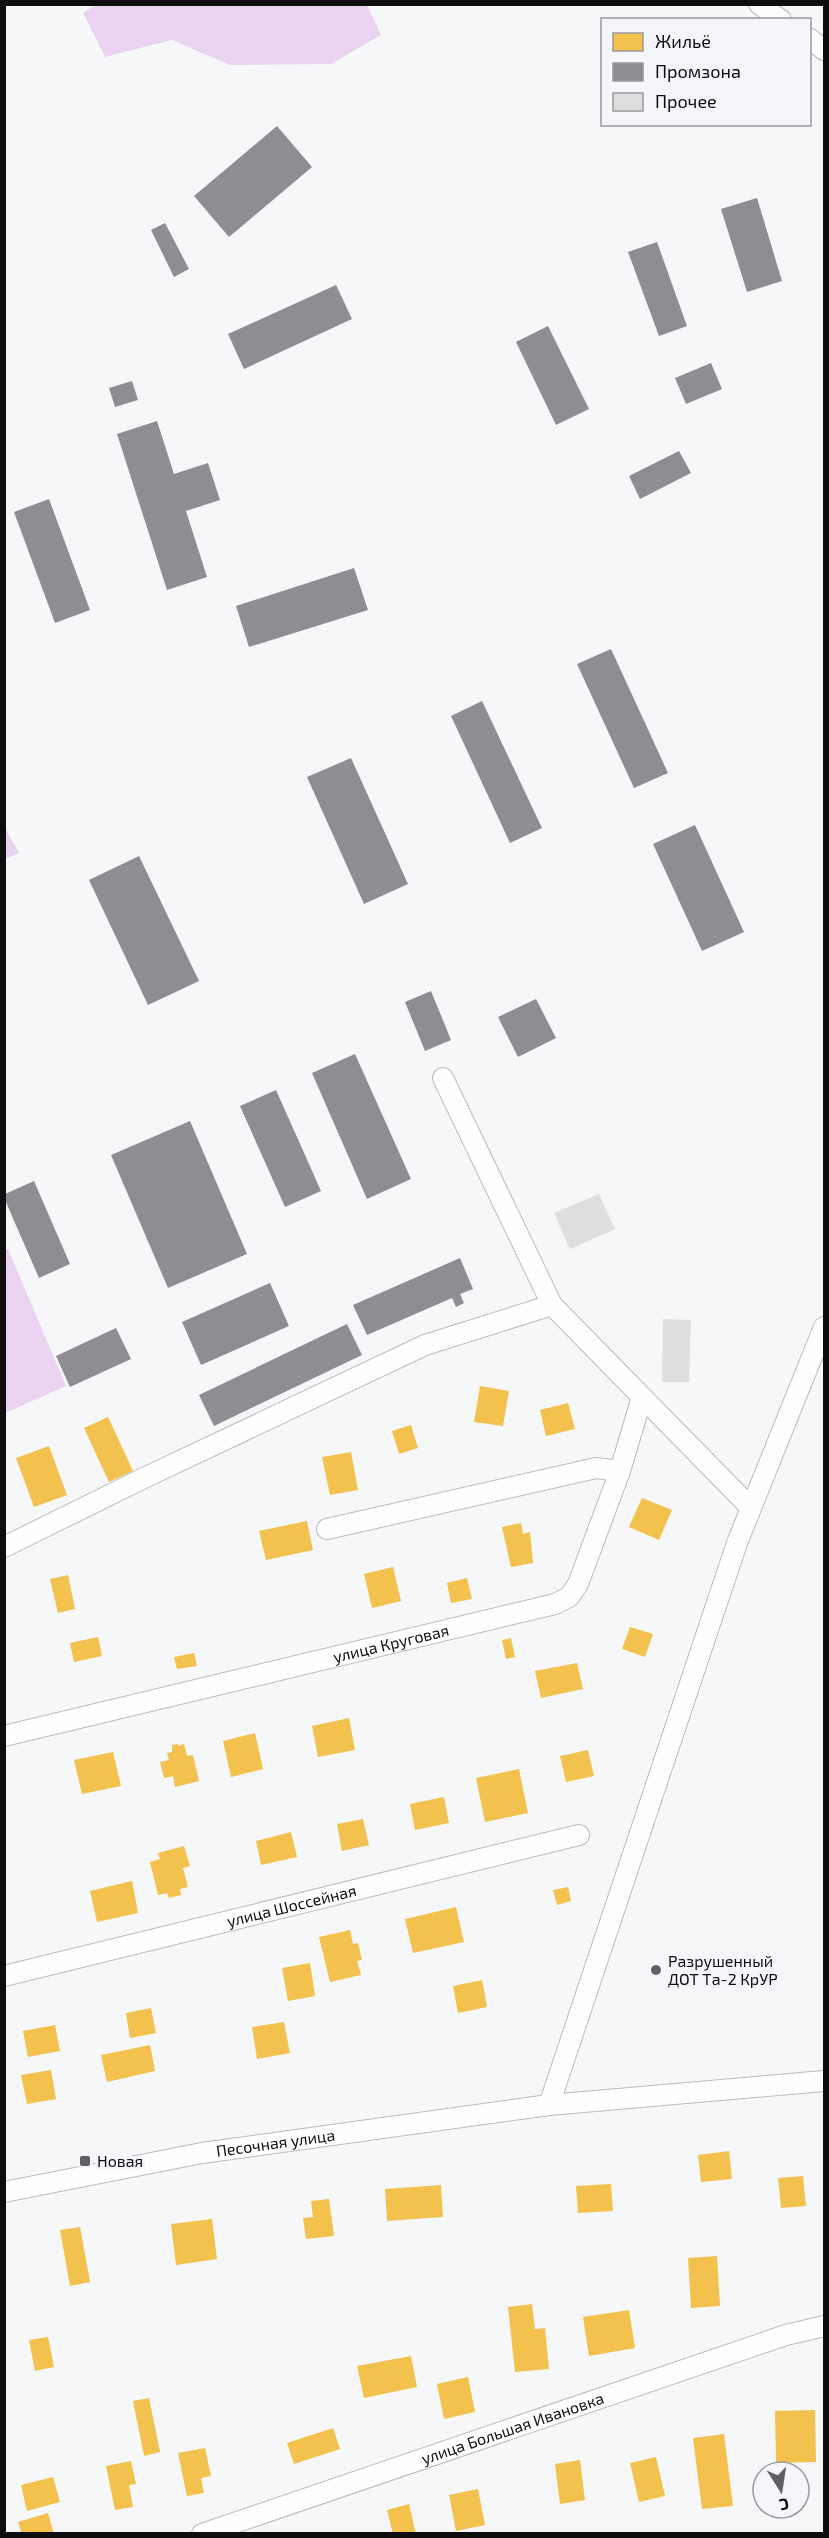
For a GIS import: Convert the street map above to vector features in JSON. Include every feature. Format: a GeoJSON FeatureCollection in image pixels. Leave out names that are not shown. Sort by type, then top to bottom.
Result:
{"type":"FeatureCollection","features":[{"type":"Feature","properties":{"kind":"street"},"geometry":{"type":"LineString","coordinates":[[759,4],[778,18]]}},
{"type":"Feature","properties":{"kind":"street"},"geometry":{"type":"LineString","coordinates":[[782,18],[790,4]]}},
{"type":"Feature","properties":{"kind":"street"},"geometry":{"type":"LineString","coordinates":[[811,40],[825,50]]}},
{"type":"Feature","properties":{"kind":"street"},"geometry":{"type":"LineString","coordinates":[[443,1078],[552,1305],[750,1507]]}},
{"type":"Feature","properties":{"kind":"street"},"geometry":{"type":"LineString","coordinates":[[4,1547],[425,1345],[552,1305]]}},
{"type":"Feature","properties":{"kind":"street"},"geometry":{"type":"LineString","coordinates":[[549,2104],[750,1507],[825,1327]]}},
{"type":"Feature","properties":{"kind":"street","name":"улица Круговая"},"geometry":{"type":"LineString","coordinates":[[4,1736],[555,1604],[569,1597],[578,1584],[620,1471],[642,1397]]}},
{"type":"Feature","properties":{"kind":"street"},"geometry":{"type":"LineString","coordinates":[[327,1529],[596,1468],[620,1471]]}},
{"type":"Feature","properties":{"kind":"street","name":"улица Шоссейная"},"geometry":{"type":"LineString","coordinates":[[4,1976],[579,1835]]}},
{"type":"Feature","properties":{"kind":"street","name":"Песочная улица"},"geometry":{"type":"LineString","coordinates":[[4,2192],[202,2153],[549,2104],[825,2080]]}},
{"type":"Feature","properties":{"kind":"street","name":"улица Большая Ивановка"},"geometry":{"type":"LineString","coordinates":[[202,2534],[786,2336],[825,2326]]}},
{"type":"Feature","properties":{"kind":"shaded area"},"geometry":{"type":"Polygon","coordinates":[[[95,5],[367,5],[381,35],[331,64],[230,65],[172,40],[105,57],[83,13],[95,5]]]}},
{"type":"Feature","properties":{"kind":"shaded area"},"geometry":{"type":"Polygon","coordinates":[[[4,826],[19,853],[5,859],[4,859],[4,826]]]}},
{"type":"Feature","properties":{"kind":"shaded area"},"geometry":{"type":"Polygon","coordinates":[[[8,1249],[66,1386],[5,1413],[4,1250],[8,1249]]]}},
{"type":"Feature","properties":{"kind":"building: Жильё"},"geometry":{"type":"Polygon","coordinates":[[[480,1386],[509,1391],[503,1426],[474,1422],[480,1386]]]}},
{"type":"Feature","properties":{"kind":"building: Жильё"},"geometry":{"type":"Polygon","coordinates":[[[568,1403],[575,1429],[546,1436],[540,1410],[568,1403]]]}},
{"type":"Feature","properties":{"kind":"building: Жильё"},"geometry":{"type":"Polygon","coordinates":[[[108,1417],[133,1471],[109,1482],[84,1428],[108,1417]]]}},
{"type":"Feature","properties":{"kind":"building: Жильё"},"geometry":{"type":"Polygon","coordinates":[[[411,1425],[418,1448],[399,1454],[392,1431],[411,1425]]]}},
{"type":"Feature","properties":{"kind":"building: Жильё"},"geometry":{"type":"Polygon","coordinates":[[[49,1446],[67,1495],[34,1507],[16,1458],[49,1446]]]}},
{"type":"Feature","properties":{"kind":"building: Жильё"},"geometry":{"type":"Polygon","coordinates":[[[351,1452],[358,1490],[330,1495],[322,1457],[351,1452]]]}},
{"type":"Feature","properties":{"kind":"building: Жильё"},"geometry":{"type":"Polygon","coordinates":[[[642,1498],[672,1510],[659,1540],[629,1527],[642,1498]]]}},
{"type":"Feature","properties":{"kind":"building: Жильё"},"geometry":{"type":"Polygon","coordinates":[[[307,1521],[313,1550],[266,1560],[259,1531],[307,1521]]]}},
{"type":"Feature","properties":{"kind":"building: Жильё"},"geometry":{"type":"Polygon","coordinates":[[[521,1523],[523,1534],[530,1532],[533,1563],[511,1567],[502,1527],[521,1523]]]}},
{"type":"Feature","properties":{"kind":"building: Жильё"},"geometry":{"type":"Polygon","coordinates":[[[393,1567],[401,1601],[372,1608],[364,1574],[393,1567]]]}},
{"type":"Feature","properties":{"kind":"building: Жильё"},"geometry":{"type":"Polygon","coordinates":[[[68,1575],[75,1609],[58,1613],[50,1579],[68,1575]]]}},
{"type":"Feature","properties":{"kind":"building: Жильё"},"geometry":{"type":"Polygon","coordinates":[[[467,1578],[472,1599],[451,1603],[447,1583],[467,1578]]]}},
{"type":"Feature","properties":{"kind":"building: Жильё"},"geometry":{"type":"Polygon","coordinates":[[[630,1627],[653,1634],[645,1657],[622,1649],[630,1627]]]}},
{"type":"Feature","properties":{"kind":"building: Жильё"},"geometry":{"type":"Polygon","coordinates":[[[98,1637],[102,1656],[74,1662],[70,1643],[98,1637]]]}},
{"type":"Feature","properties":{"kind":"building: Жильё"},"geometry":{"type":"Polygon","coordinates":[[[511,1638],[515,1657],[506,1659],[502,1640],[511,1638]]]}},
{"type":"Feature","properties":{"kind":"building: Жильё"},"geometry":{"type":"Polygon","coordinates":[[[194,1653],[197,1666],[177,1669],[174,1657],[194,1653]]]}},
{"type":"Feature","properties":{"kind":"building: Жильё"},"geometry":{"type":"Polygon","coordinates":[[[577,1663],[583,1689],[541,1698],[535,1671],[577,1663]]]}},
{"type":"Feature","properties":{"kind":"building: Жильё"},"geometry":{"type":"Polygon","coordinates":[[[349,1718],[355,1750],[318,1757],[312,1726],[349,1718]]]}},
{"type":"Feature","properties":{"kind":"building: Жильё"},"geometry":{"type":"Polygon","coordinates":[[[255,1733],[263,1769],[231,1777],[223,1741],[255,1733]]]}},
{"type":"Feature","properties":{"kind":"building: Жильё"},"geometry":{"type":"Polygon","coordinates":[[[178,1744],[178,1746],[184,1744],[187,1756],[193,1755],[199,1781],[175,1787],[173,1776],[164,1778],[160,1762],[169,1760],[167,1753],[172,1752],[172,1745],[178,1744]]]}},
{"type":"Feature","properties":{"kind":"building: Жильё"},"geometry":{"type":"Polygon","coordinates":[[[588,1750],[594,1776],[566,1782],[560,1756],[588,1750]]]}},
{"type":"Feature","properties":{"kind":"building: Жильё"},"geometry":{"type":"Polygon","coordinates":[[[113,1752],[121,1786],[82,1794],[74,1760],[113,1752]]]}},
{"type":"Feature","properties":{"kind":"building: Жильё"},"geometry":{"type":"Polygon","coordinates":[[[519,1769],[528,1813],[485,1822],[476,1778],[519,1769]]]}},
{"type":"Feature","properties":{"kind":"building: Жильё"},"geometry":{"type":"Polygon","coordinates":[[[444,1797],[449,1823],[415,1830],[410,1804],[444,1797]]]}},
{"type":"Feature","properties":{"kind":"building: Жильё"},"geometry":{"type":"Polygon","coordinates":[[[363,1819],[369,1845],[342,1851],[337,1824],[363,1819]]]}},
{"type":"Feature","properties":{"kind":"building: Жильё"},"geometry":{"type":"Polygon","coordinates":[[[291,1832],[297,1857],[261,1865],[256,1841],[291,1832]]]}},
{"type":"Feature","properties":{"kind":"building: Жильё"},"geometry":{"type":"Polygon","coordinates":[[[184,1846],[190,1866],[183,1868],[188,1887],[180,1889],[181,1895],[169,1898],[167,1893],[158,1895],[150,1862],[160,1859],[158,1853],[184,1846]]]}},
{"type":"Feature","properties":{"kind":"building: Жильё"},"geometry":{"type":"Polygon","coordinates":[[[132,1881],[138,1913],[97,1922],[90,1891],[132,1881]]]}},
{"type":"Feature","properties":{"kind":"building: Жильё"},"geometry":{"type":"Polygon","coordinates":[[[568,1887],[571,1901],[557,1905],[553,1890],[568,1887]]]}},
{"type":"Feature","properties":{"kind":"building: Жильё"},"geometry":{"type":"Polygon","coordinates":[[[456,1907],[464,1942],[413,1953],[405,1919],[456,1907]]]}},
{"type":"Feature","properties":{"kind":"building: Жильё"},"geometry":{"type":"Polygon","coordinates":[[[350,1930],[353,1944],[358,1943],[362,1960],[357,1961],[361,1975],[330,1982],[319,1937],[350,1930]]]}},
{"type":"Feature","properties":{"kind":"building: Жильё"},"geometry":{"type":"Polygon","coordinates":[[[310,1963],[315,1996],[288,2001],[282,1968],[310,1963]]]}},
{"type":"Feature","properties":{"kind":"building: Жильё"},"geometry":{"type":"Polygon","coordinates":[[[482,1980],[487,2007],[458,2013],[453,1986],[482,1980]]]}},
{"type":"Feature","properties":{"kind":"building: Жильё"},"geometry":{"type":"Polygon","coordinates":[[[151,2008],[156,2033],[130,2038],[126,2013],[151,2008]]]}},
{"type":"Feature","properties":{"kind":"building: Жильё"},"geometry":{"type":"Polygon","coordinates":[[[284,2022],[290,2053],[257,2059],[252,2027],[284,2022]]]}},
{"type":"Feature","properties":{"kind":"building: Жильё"},"geometry":{"type":"Polygon","coordinates":[[[55,2025],[60,2051],[28,2057],[23,2031],[55,2025]]]}},
{"type":"Feature","properties":{"kind":"building: Жильё"},"geometry":{"type":"Polygon","coordinates":[[[150,2045],[155,2071],[107,2082],[101,2055],[150,2045]]]}},
{"type":"Feature","properties":{"kind":"building: Жильё"},"geometry":{"type":"Polygon","coordinates":[[[51,2070],[56,2099],[27,2104],[21,2075],[51,2070]]]}},
{"type":"Feature","properties":{"kind":"building: Жильё"},"geometry":{"type":"Polygon","coordinates":[[[729,2151],[732,2179],[701,2182],[698,2155],[729,2151]]]}},
{"type":"Feature","properties":{"kind":"building: Жильё"},"geometry":{"type":"Polygon","coordinates":[[[803,2176],[806,2206],[781,2208],[778,2178],[803,2176]]]}},
{"type":"Feature","properties":{"kind":"building: Жильё"},"geometry":{"type":"Polygon","coordinates":[[[611,2184],[613,2211],[578,2213],[576,2186],[611,2184]]]}},
{"type":"Feature","properties":{"kind":"building: Жильё"},"geometry":{"type":"Polygon","coordinates":[[[441,2185],[443,2217],[387,2221],[385,2189],[441,2185]]]}},
{"type":"Feature","properties":{"kind":"building: Жильё"},"geometry":{"type":"Polygon","coordinates":[[[329,2199],[334,2236],[306,2239],[303,2218],[313,2217],[311,2201],[329,2199]]]}},
{"type":"Feature","properties":{"kind":"building: Жильё"},"geometry":{"type":"Polygon","coordinates":[[[212,2219],[217,2259],[176,2265],[171,2224],[212,2219]]]}},
{"type":"Feature","properties":{"kind":"building: Жильё"},"geometry":{"type":"Polygon","coordinates":[[[80,2227],[90,2282],[70,2286],[60,2230],[80,2227]]]}},
{"type":"Feature","properties":{"kind":"building: Жильё"},"geometry":{"type":"Polygon","coordinates":[[[717,2256],[720,2306],[691,2308],[688,2258],[717,2256]]]}},
{"type":"Feature","properties":{"kind":"building: Жильё"},"geometry":{"type":"Polygon","coordinates":[[[532,2304],[535,2329],[545,2328],[549,2369],[515,2372],[508,2307],[532,2304]]]}},
{"type":"Feature","properties":{"kind":"building: Жильё"},"geometry":{"type":"Polygon","coordinates":[[[629,2310],[635,2348],[589,2356],[583,2317],[629,2310]]]}},
{"type":"Feature","properties":{"kind":"building: Жильё"},"geometry":{"type":"Polygon","coordinates":[[[48,2337],[54,2367],[35,2371],[29,2340],[48,2337]]]}},
{"type":"Feature","properties":{"kind":"building: Жильё"},"geometry":{"type":"Polygon","coordinates":[[[411,2356],[417,2387],[364,2398],[357,2366],[411,2356]]]}},
{"type":"Feature","properties":{"kind":"building: Жильё"},"geometry":{"type":"Polygon","coordinates":[[[468,2377],[475,2412],[444,2419],[437,2384],[468,2377]]]}},
{"type":"Feature","properties":{"kind":"building: Жильё"},"geometry":{"type":"Polygon","coordinates":[[[149,2398],[160,2452],[144,2456],[133,2401],[149,2398]]]}},
{"type":"Feature","properties":{"kind":"building: Жильё"},"geometry":{"type":"Polygon","coordinates":[[[815,2410],[816,2462],[776,2460],[775,2411],[815,2410]]]}},
{"type":"Feature","properties":{"kind":"building: Жильё"},"geometry":{"type":"Polygon","coordinates":[[[333,2428],[340,2449],[294,2464],[287,2443],[333,2428]]]}},
{"type":"Feature","properties":{"kind":"building: Жильё"},"geometry":{"type":"Polygon","coordinates":[[[724,2434],[733,2506],[702,2509],[693,2438],[724,2434]]]}},
{"type":"Feature","properties":{"kind":"building: Жильё"},"geometry":{"type":"Polygon","coordinates":[[[205,2448],[211,2476],[201,2478],[204,2493],[187,2496],[178,2453],[205,2448]]]}},
{"type":"Feature","properties":{"kind":"building: Жильё"},"geometry":{"type":"Polygon","coordinates":[[[656,2457],[665,2496],[639,2502],[630,2463],[656,2457]]]}},
{"type":"Feature","properties":{"kind":"building: Жильё"},"geometry":{"type":"Polygon","coordinates":[[[580,2460],[585,2500],[560,2504],[555,2464],[580,2460]]]}},
{"type":"Feature","properties":{"kind":"building: Жильё"},"geometry":{"type":"Polygon","coordinates":[[[131,2461],[136,2484],[129,2485],[133,2507],[115,2510],[106,2466],[131,2461]]]}},
{"type":"Feature","properties":{"kind":"building: Жильё"},"geometry":{"type":"Polygon","coordinates":[[[53,2477],[60,2502],[27,2511],[21,2485],[53,2477]]]}},
{"type":"Feature","properties":{"kind":"building: Жильё"},"geometry":{"type":"Polygon","coordinates":[[[478,2489],[485,2525],[456,2531],[449,2495],[478,2489]]]}},
{"type":"Feature","properties":{"kind":"building: Жильё"},"geometry":{"type":"Polygon","coordinates":[[[409,2504],[416,2534],[393,2534],[387,2510],[409,2504]]]}},
{"type":"Feature","properties":{"kind":"building: Жильё"},"geometry":{"type":"Polygon","coordinates":[[[48,2513],[54,2534],[22,2534],[18,2522],[48,2513]]]}},
{"type":"Feature","properties":{"kind":"building: Промзона"},"geometry":{"type":"Polygon","coordinates":[[[277,126],[312,167],[229,237],[194,196],[277,126]]]}},
{"type":"Feature","properties":{"kind":"building: Промзона"},"geometry":{"type":"Polygon","coordinates":[[[757,198],[782,281],[747,292],[721,209],[757,198]]]}},
{"type":"Feature","properties":{"kind":"building: Промзона"},"geometry":{"type":"Polygon","coordinates":[[[165,223],[189,269],[174,277],[151,230],[165,223]]]}},
{"type":"Feature","properties":{"kind":"building: Промзона"},"geometry":{"type":"Polygon","coordinates":[[[657,242],[687,326],[659,336],[628,252],[657,242]]]}},
{"type":"Feature","properties":{"kind":"building: Промзона"},"geometry":{"type":"Polygon","coordinates":[[[336,285],[352,319],[244,369],[228,334],[336,285]]]}},
{"type":"Feature","properties":{"kind":"building: Промзона"},"geometry":{"type":"Polygon","coordinates":[[[548,326],[589,409],[556,425],[516,342],[548,326]]]}},
{"type":"Feature","properties":{"kind":"building: Промзона"},"geometry":{"type":"Polygon","coordinates":[[[711,363],[722,389],[686,404],[675,378],[711,363]]]}},
{"type":"Feature","properties":{"kind":"building: Промзона"},"geometry":{"type":"Polygon","coordinates":[[[132,381],[138,400],[115,407],[109,388],[132,381]]]}},
{"type":"Feature","properties":{"kind":"building: Промзона"},"geometry":{"type":"Polygon","coordinates":[[[157,421],[174,474],[208,463],[220,500],[186,511],[207,577],[167,590],[117,434],[157,421]]]}},
{"type":"Feature","properties":{"kind":"building: Промзона"},"geometry":{"type":"Polygon","coordinates":[[[679,451],[691,473],[640,499],[629,476],[679,451]]]}},
{"type":"Feature","properties":{"kind":"building: Промзона"},"geometry":{"type":"Polygon","coordinates":[[[49,499],[90,610],[55,623],[14,512],[49,499]]]}},
{"type":"Feature","properties":{"kind":"building: Промзона"},"geometry":{"type":"Polygon","coordinates":[[[354,568],[368,610],[249,647],[236,606],[354,568]]]}},
{"type":"Feature","properties":{"kind":"building: Промзона"},"geometry":{"type":"Polygon","coordinates":[[[611,649],[668,773],[634,788],[577,664],[611,649]]]}},
{"type":"Feature","properties":{"kind":"building: Промзона"},"geometry":{"type":"Polygon","coordinates":[[[482,701],[542,828],[510,843],[451,716],[482,701]]]}},
{"type":"Feature","properties":{"kind":"building: Промзона"},"geometry":{"type":"Polygon","coordinates":[[[351,758],[408,884],[364,904],[307,777],[351,758]]]}},
{"type":"Feature","properties":{"kind":"building: Промзона"},"geometry":{"type":"Polygon","coordinates":[[[695,825],[744,932],[702,951],[653,844],[695,825]]]}},
{"type":"Feature","properties":{"kind":"building: Промзона"},"geometry":{"type":"Polygon","coordinates":[[[139,856],[199,981],[148,1005],[89,880],[139,856]]]}},
{"type":"Feature","properties":{"kind":"building: Промзона"},"geometry":{"type":"Polygon","coordinates":[[[431,991],[451,1040],[425,1051],[405,1002],[431,991]]]}},
{"type":"Feature","properties":{"kind":"building: Промзона"},"geometry":{"type":"Polygon","coordinates":[[[536,999],[556,1038],[518,1057],[498,1017],[536,999]]]}},
{"type":"Feature","properties":{"kind":"building: Промзона"},"geometry":{"type":"Polygon","coordinates":[[[355,1054],[411,1179],[367,1199],[312,1073],[355,1054]]]}},
{"type":"Feature","properties":{"kind":"building: Промзона"},"geometry":{"type":"Polygon","coordinates":[[[276,1090],[321,1191],[285,1207],[240,1106],[276,1090]]]}},
{"type":"Feature","properties":{"kind":"building: Промзона"},"geometry":{"type":"Polygon","coordinates":[[[190,1121],[247,1254],[168,1288],[111,1155],[190,1121]]]}},
{"type":"Feature","properties":{"kind":"building: Промзона"},"geometry":{"type":"Polygon","coordinates":[[[34,1181],[70,1264],[39,1278],[5,1200],[5,1194],[34,1181]]]}},
{"type":"Feature","properties":{"kind":"building: Промзона"},"geometry":{"type":"Polygon","coordinates":[[[460,1258],[473,1289],[460,1294],[464,1303],[456,1307],[452,1298],[367,1335],[353,1305],[460,1258]]]}},
{"type":"Feature","properties":{"kind":"building: Промзона"},"geometry":{"type":"Polygon","coordinates":[[[270,1283],[289,1326],[201,1365],[182,1322],[270,1283]]]}},
{"type":"Feature","properties":{"kind":"building: Промзона"},"geometry":{"type":"Polygon","coordinates":[[[347,1324],[362,1355],[214,1426],[199,1395],[347,1324]]]}},
{"type":"Feature","properties":{"kind":"building: Промзона"},"geometry":{"type":"Polygon","coordinates":[[[116,1328],[131,1359],[70,1387],[56,1356],[116,1328]]]}},
{"type":"Feature","properties":{"kind":"building: Прочее"},"geometry":{"type":"Polygon","coordinates":[[[599,1194],[615,1229],[570,1249],[554,1213],[599,1194]]]}},
{"type":"Feature","properties":{"kind":"building: Прочее"},"geometry":{"type":"Polygon","coordinates":[[[663,1319],[691,1320],[689,1382],[662,1382],[663,1319]]]}},
{"type":"Feature","properties":{"kind":"place","name":"Разрушенный ДОТ Та-2 КрУР"},"geometry":{"type":"Point","coordinates":[656,1970]}},
{"type":"Feature","properties":{"kind":"place","name":"Новая"},"geometry":{"type":"Point","coordinates":[85,2161]}}]}
